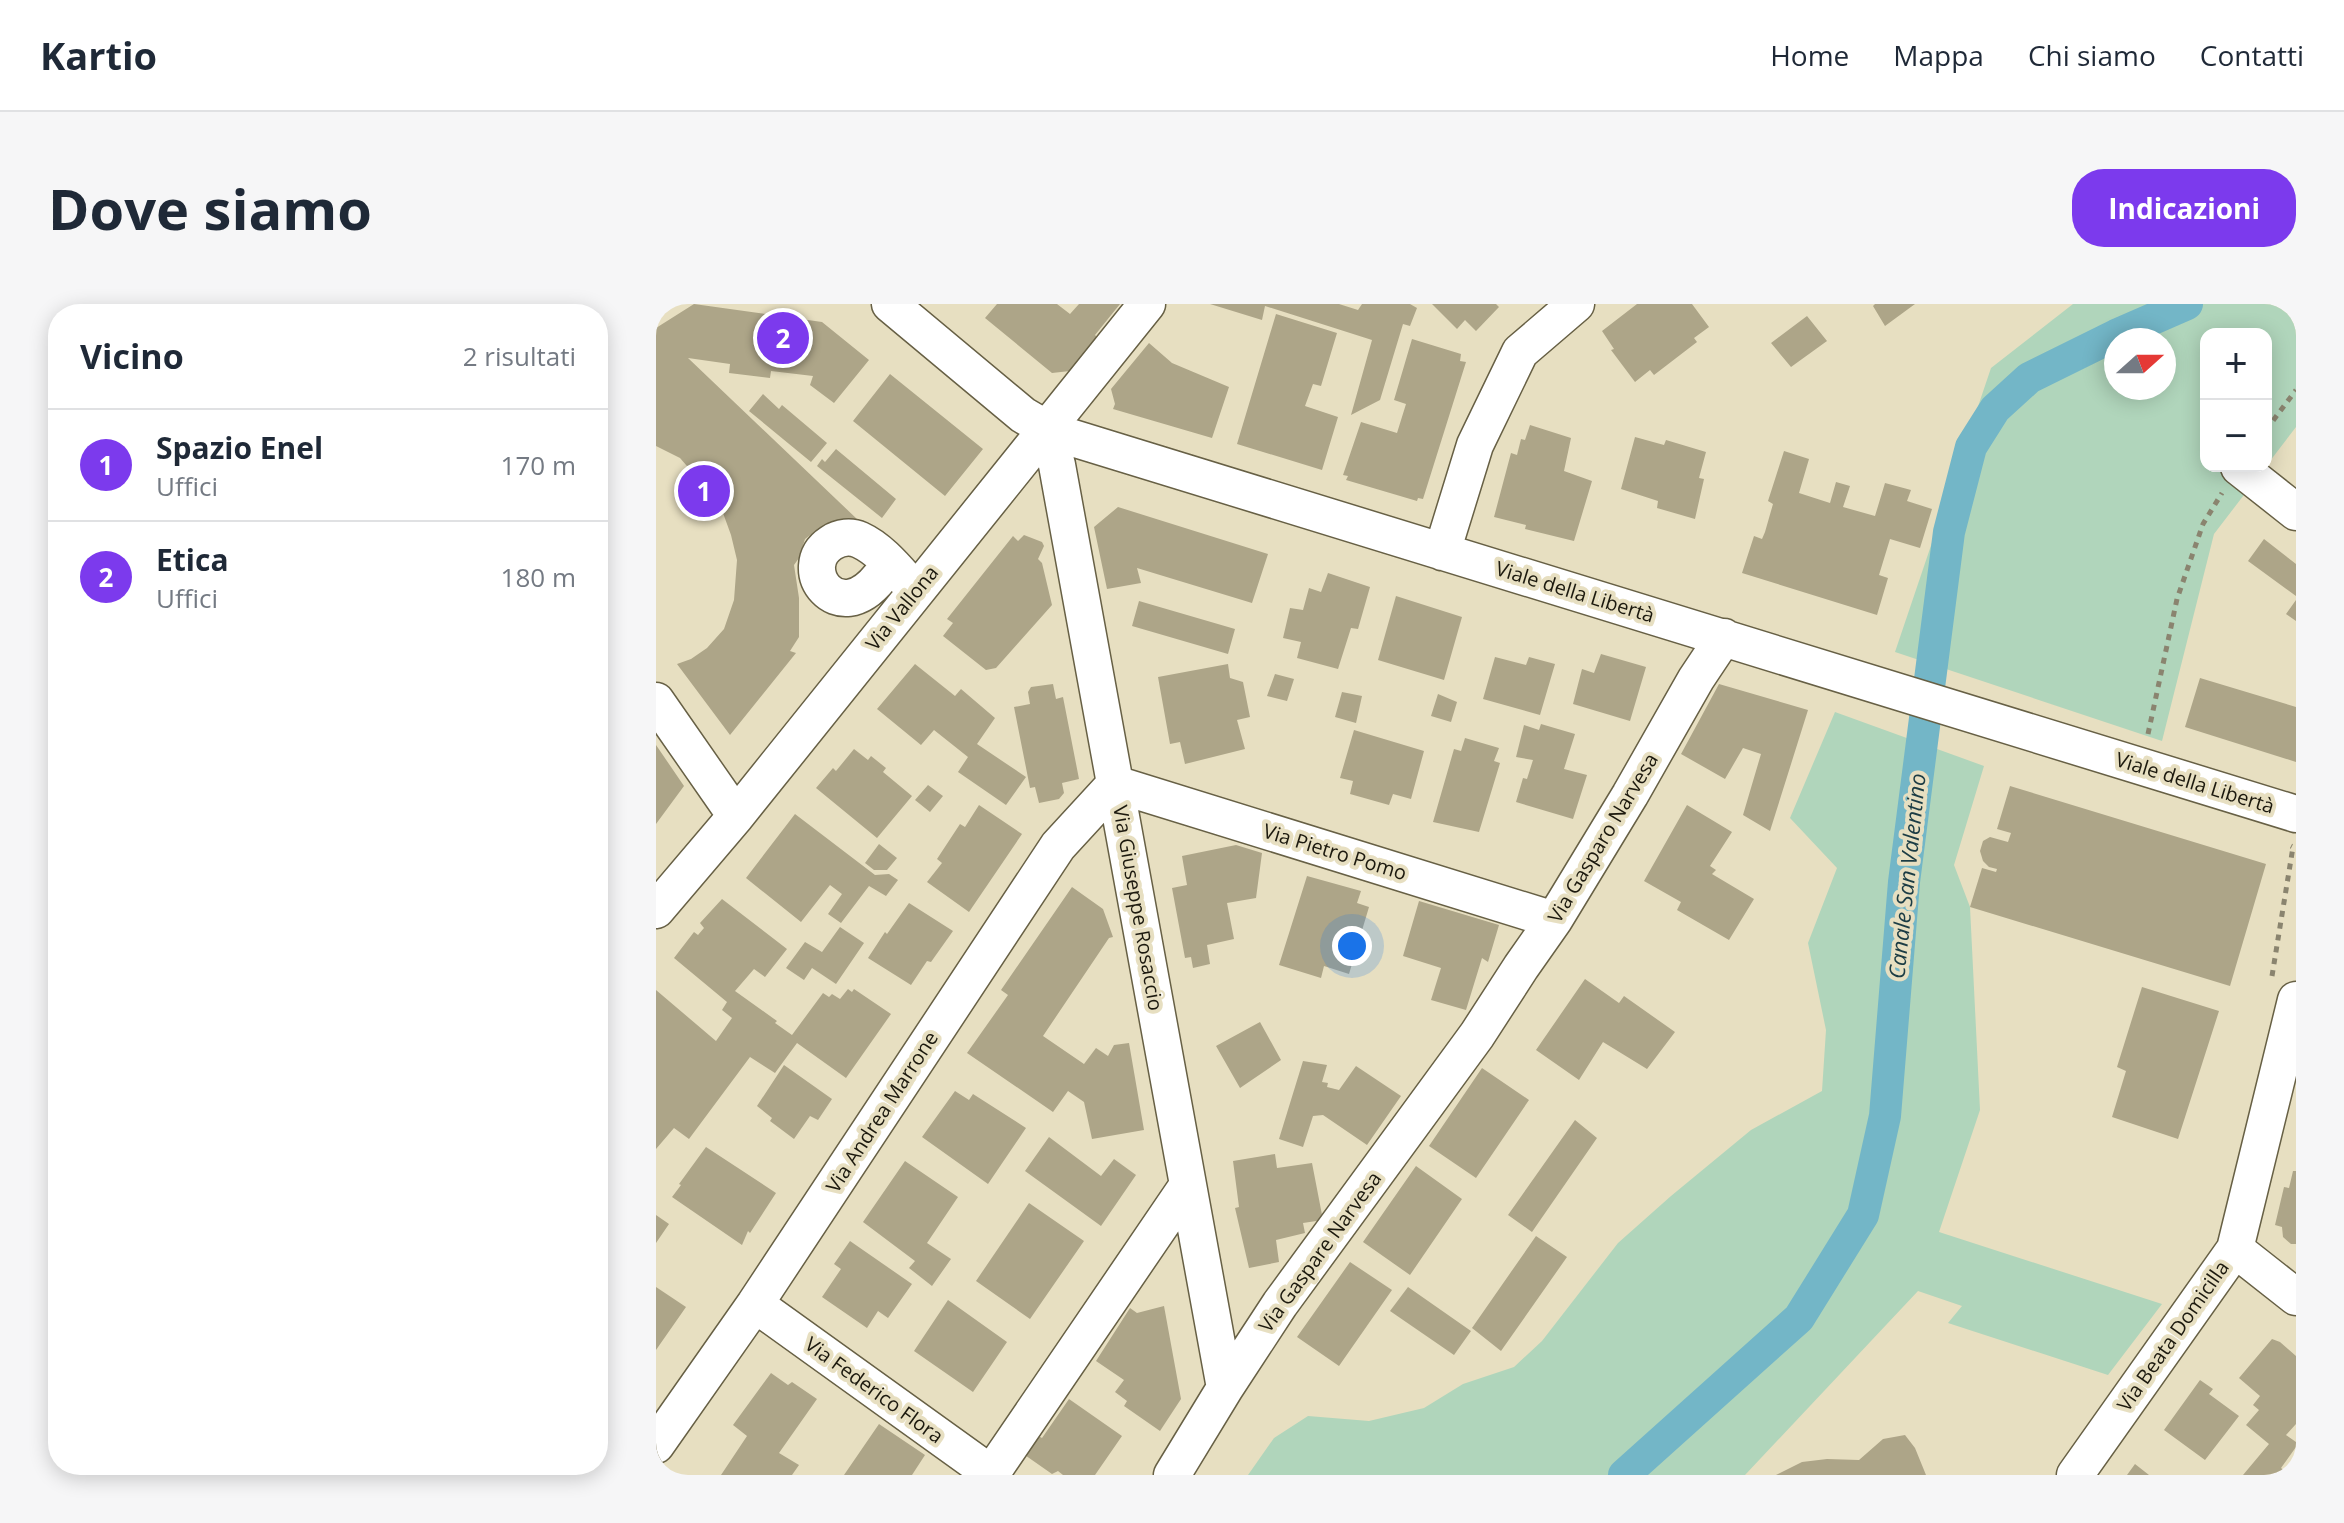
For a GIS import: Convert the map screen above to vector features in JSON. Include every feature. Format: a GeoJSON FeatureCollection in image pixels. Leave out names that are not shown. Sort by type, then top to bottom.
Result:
{"type":"FeatureCollection","features":[{"type":"Feature","properties":{"kind":"street","name":"Viale della Libertà"},"geometry":{"type":"LineString","coordinates":[[890,304],[1023,415],[1047,429],[2141,766],[2295,830]]}},
{"type":"Feature","properties":{"kind":"street","name":"Via Vallona"},"geometry":{"type":"LineString","coordinates":[[656,910],[736,816],[1147,304]]}},
{"type":"Feature","properties":{"kind":"street"},"geometry":{"type":"LineString","coordinates":[[1442,552],[1475,445],[1520,352],[1576,304]]}},
{"type":"Feature","properties":{"kind":"street","name":"Via Giuseppe Rosaccio"},"geometry":{"type":"LineString","coordinates":[[1047,429],[1057,465],[1225,1388]]}},
{"type":"Feature","properties":{"kind":"street"},"geometry":{"type":"LineString","coordinates":[[2245,472],[2296,512]]}},
{"type":"Feature","properties":{"kind":"street"},"geometry":{"type":"LineString","coordinates":[[880,577],[866,593],[843,599],[824,588],[817,564],[827,545],[846,537],[857,539],[891,565],[916,591]]}},
{"type":"Feature","properties":{"kind":"street","name":"Via Gasparo Narvesa"},"geometry":{"type":"LineString","coordinates":[[1477,1035],[1554,920],[1724,637]]}},
{"type":"Feature","properties":{"kind":"street"},"geometry":{"type":"LineString","coordinates":[[656,701],[736,816]]}},
{"type":"Feature","properties":{"kind":"street","name":"Via Pietro Pomo"},"geometry":{"type":"LineString","coordinates":[[1115,784],[1554,920]]}},
{"type":"Feature","properties":{"kind":"street","name":"Via Andrea Marrone"},"geometry":{"type":"LineString","coordinates":[[656,1445],[755,1304],[1058,846],[1115,784]]}},
{"type":"Feature","properties":{"kind":"street","name":"Via Beata Domicilla"},"geometry":{"type":"LineString","coordinates":[[2075,1475],[2235,1249],[2283,994]]}},
{"type":"Feature","properties":{"kind":"street","name":"Via Gaspare Narvesa"},"geometry":{"type":"LineString","coordinates":[[1172,1475],[1280,1304],[1477,1035]]}},
{"type":"Feature","properties":{"kind":"street"},"geometry":{"type":"LineString","coordinates":[[992,1475],[1188,1185]]}},
{"type":"Feature","properties":{"kind":"street"},"geometry":{"type":"LineString","coordinates":[[2235,1249],[2296,1297]]}},
{"type":"Feature","properties":{"kind":"street","name":"Via Federico Flora"},"geometry":{"type":"LineString","coordinates":[[755,1304],[992,1475]]}},
{"type":"Feature","properties":{"kind":"path"},"geometry":{"type":"LineString","coordinates":[[2272,422],[2296,390]]}},
{"type":"Feature","properties":{"kind":"path"},"geometry":{"type":"LineString","coordinates":[[2141,766],[2177,599],[2203,524],[2236,472]]}},
{"type":"Feature","properties":{"kind":"path"},"geometry":{"type":"LineString","coordinates":[[2283,994],[2295,830]]}},
{"type":"Feature","properties":{"kind":"green space"},"geometry":{"type":"Polygon","coordinates":[[[2073,304],[2296,304],[2296,427],[2272,458],[2272,328],[2200,328],[2200,472],[2262,472],[2214,534],[2162,741],[1895,652],[1991,368],[2073,304]]]}},
{"type":"Feature","properties":{"kind":"green space"},"geometry":{"type":"Polygon","coordinates":[[[1835,712],[1984,766],[1954,865],[1970,907],[1980,1110],[1939,1232],[2162,1304],[2108,1375],[1948,1323],[1962,1306],[1918,1291],[1745,1475],[1248,1475],[1274,1438],[1308,1416],[1369,1421],[1424,1408],[1463,1384],[1514,1367],[1542,1341],[1618,1243],[1751,1130],[1822,1091],[1826,1030],[1808,943],[1837,868],[1790,818],[1835,712]]]}},
{"type":"Feature","properties":{"kind":"building"},"geometry":{"type":"Polygon","coordinates":[[[694,304],[822,322],[869,360],[834,403],[810,385],[813,376],[771,371],[770,378],[729,373],[730,364],[688,358],[858,520],[857,525],[833,524],[805,539],[794,565],[799,598],[799,637],[790,651],[796,653],[730,735],[677,664],[707,648],[724,629],[734,600],[737,560],[731,535],[723,513],[699,480],[680,458],[656,446],[656,328],[694,304]]]}},
{"type":"Feature","properties":{"kind":"building"},"geometry":{"type":"Polygon","coordinates":[[[997,304],[1057,304],[1070,314],[1079,304],[1120,304],[1070,371],[1052,373],[985,318],[997,304]]]}},
{"type":"Feature","properties":{"kind":"building"},"geometry":{"type":"Polygon","coordinates":[[[1210,304],[1339,304],[1358,310],[1362,304],[1410,304],[1417,308],[1410,326],[1403,324],[1380,400],[1351,415],[1372,340],[1265,306],[1262,320],[1210,304]]]}},
{"type":"Feature","properties":{"kind":"building"},"geometry":{"type":"Polygon","coordinates":[[[1432,304],[1496,304],[1499,307],[1476,331],[1465,320],[1457,329],[1432,304]]]}},
{"type":"Feature","properties":{"kind":"building"},"geometry":{"type":"Polygon","coordinates":[[[1637,304],[1692,304],[1709,327],[1694,338],[1697,342],[1654,375],[1650,370],[1635,382],[1611,350],[1614,349],[1602,331],[1637,304]]]}},
{"type":"Feature","properties":{"kind":"building"},"geometry":{"type":"Polygon","coordinates":[[[1915,304],[1885,326],[1873,306],[1915,304]]]}},
{"type":"Feature","properties":{"kind":"building"},"geometry":{"type":"Polygon","coordinates":[[[1276,314],[1337,333],[1321,386],[1313,384],[1305,406],[1338,417],[1322,470],[1237,444],[1276,314]]]}},
{"type":"Feature","properties":{"kind":"building"},"geometry":{"type":"Polygon","coordinates":[[[1807,316],[1827,341],[1791,367],[1771,343],[1807,316]]]}},
{"type":"Feature","properties":{"kind":"building"},"geometry":{"type":"Polygon","coordinates":[[[1412,339],[1461,354],[1460,361],[1466,362],[1423,499],[1418,498],[1417,501],[1346,480],[1348,476],[1343,475],[1361,422],[1397,433],[1406,404],[1394,400],[1412,339]]]}},
{"type":"Feature","properties":{"kind":"building"},"geometry":{"type":"Polygon","coordinates":[[[1149,343],[1172,363],[1229,387],[1212,438],[1113,409],[1115,404],[1111,389],[1149,343]]]}},
{"type":"Feature","properties":{"kind":"building"},"geometry":{"type":"Polygon","coordinates":[[[890,374],[983,449],[945,496],[853,421],[890,374]]]}},
{"type":"Feature","properties":{"kind":"building"},"geometry":{"type":"Polygon","coordinates":[[[763,394],[779,409],[782,405],[827,443],[811,462],[749,411],[763,394]]]}},
{"type":"Feature","properties":{"kind":"building"},"geometry":{"type":"Polygon","coordinates":[[[1530,425],[1571,438],[1564,471],[1592,481],[1574,541],[1525,529],[1526,525],[1494,517],[1511,453],[1517,455],[1521,439],[1525,440],[1530,425]]]}},
{"type":"Feature","properties":{"kind":"building"},"geometry":{"type":"Polygon","coordinates":[[[1635,437],[1664,445],[1666,440],[1706,452],[1699,478],[1704,479],[1695,519],[1657,508],[1658,501],[1621,489],[1635,437]]]}},
{"type":"Feature","properties":{"kind":"building"},"geometry":{"type":"Polygon","coordinates":[[[836,449],[896,499],[882,518],[817,466],[836,449]]]}},
{"type":"Feature","properties":{"kind":"building"},"geometry":{"type":"Polygon","coordinates":[[[1784,451],[1809,459],[1799,493],[1830,503],[1836,482],[1850,486],[1843,507],[1875,516],[1885,483],[1911,490],[1907,501],[1932,509],[1920,548],[1890,539],[1879,575],[1888,578],[1877,615],[1742,573],[1754,536],[1762,539],[1765,532],[1773,504],[1768,501],[1784,451]]]}},
{"type":"Feature","properties":{"kind":"building"},"geometry":{"type":"Polygon","coordinates":[[[1118,507],[1268,554],[1252,603],[1137,568],[1141,583],[1107,589],[1094,527],[1118,507]]]}},
{"type":"Feature","properties":{"kind":"building"},"geometry":{"type":"Polygon","coordinates":[[[1024,535],[1042,542],[1044,546],[1038,559],[1042,563],[1052,605],[996,668],[986,670],[943,636],[953,623],[947,619],[1013,536],[1018,541],[1024,535]]]}},
{"type":"Feature","properties":{"kind":"building"},"geometry":{"type":"Polygon","coordinates":[[[2264,539],[2296,564],[2296,596],[2248,561],[2264,539]]]}},
{"type":"Feature","properties":{"kind":"building"},"geometry":{"type":"Polygon","coordinates":[[[1328,573],[1370,587],[1358,629],[1351,628],[1338,669],[1297,658],[1301,642],[1283,638],[1290,608],[1303,610],[1309,588],[1321,592],[1328,573]]]}},
{"type":"Feature","properties":{"kind":"building"},"geometry":{"type":"Polygon","coordinates":[[[1396,596],[1462,617],[1444,680],[1378,660],[1396,596]]]}},
{"type":"Feature","properties":{"kind":"building"},"geometry":{"type":"Polygon","coordinates":[[[2296,600],[2296,621],[2286,614],[2296,600]]]}},
{"type":"Feature","properties":{"kind":"building"},"geometry":{"type":"Polygon","coordinates":[[[1139,601],[1235,629],[1228,654],[1132,626],[1139,601]]]}},
{"type":"Feature","properties":{"kind":"building"},"geometry":{"type":"Polygon","coordinates":[[[1601,654],[1646,667],[1630,721],[1573,704],[1582,669],[1594,673],[1601,654]]]}},
{"type":"Feature","properties":{"kind":"building"},"geometry":{"type":"Polygon","coordinates":[[[1495,657],[1526,665],[1529,657],[1555,664],[1540,715],[1483,699],[1495,657]]]}},
{"type":"Feature","properties":{"kind":"building"},"geometry":{"type":"Polygon","coordinates":[[[915,664],[955,696],[961,689],[995,718],[977,744],[1026,777],[1006,805],[958,772],[968,757],[934,730],[921,745],[877,709],[915,664]]]}},
{"type":"Feature","properties":{"kind":"building"},"geometry":{"type":"Polygon","coordinates":[[[1228,664],[1230,678],[1243,682],[1250,717],[1237,720],[1245,749],[1185,764],[1180,742],[1170,744],[1158,677],[1228,664]]]}},
{"type":"Feature","properties":{"kind":"building"},"geometry":{"type":"Polygon","coordinates":[[[1275,674],[1294,679],[1287,701],[1267,696],[1275,674]]]}},
{"type":"Feature","properties":{"kind":"building"},"geometry":{"type":"Polygon","coordinates":[[[2200,678],[2296,707],[2296,762],[2185,727],[2200,678]]]}},
{"type":"Feature","properties":{"kind":"building"},"geometry":{"type":"Polygon","coordinates":[[[1053,684],[1056,699],[1063,697],[1079,779],[1062,783],[1064,793],[1059,799],[1039,803],[1035,787],[1030,788],[1014,707],[1030,704],[1028,692],[1031,687],[1053,684]]]}},
{"type":"Feature","properties":{"kind":"building"},"geometry":{"type":"Polygon","coordinates":[[[1719,684],[1808,710],[1770,831],[1743,815],[1761,754],[1743,748],[1725,779],[1681,754],[1719,684]]]}},
{"type":"Feature","properties":{"kind":"building"},"geometry":{"type":"Polygon","coordinates":[[[1342,692],[1362,696],[1356,723],[1335,717],[1342,692]]]}},
{"type":"Feature","properties":{"kind":"building"},"geometry":{"type":"Polygon","coordinates":[[[1438,694],[1457,702],[1451,722],[1431,716],[1438,694]]]}},
{"type":"Feature","properties":{"kind":"building"},"geometry":{"type":"Polygon","coordinates":[[[1541,724],[1575,734],[1564,769],[1587,775],[1573,819],[1516,802],[1523,778],[1527,779],[1533,760],[1516,757],[1524,725],[1539,730],[1541,724]]]}},
{"type":"Feature","properties":{"kind":"building"},"geometry":{"type":"Polygon","coordinates":[[[1354,730],[1424,751],[1411,799],[1393,794],[1389,805],[1350,794],[1353,781],[1340,778],[1354,730]]]}},
{"type":"Feature","properties":{"kind":"building"},"geometry":{"type":"Polygon","coordinates":[[[1465,738],[1499,748],[1494,761],[1500,763],[1479,832],[1433,822],[1454,749],[1461,751],[1465,738]]]}},
{"type":"Feature","properties":{"kind":"building"},"geometry":{"type":"Polygon","coordinates":[[[656,745],[684,786],[656,824],[656,745]]]}},
{"type":"Feature","properties":{"kind":"building"},"geometry":{"type":"Polygon","coordinates":[[[854,749],[868,760],[871,756],[886,768],[883,772],[912,796],[877,838],[816,788],[833,768],[836,771],[854,749]]]}},
{"type":"Feature","properties":{"kind":"building"},"geometry":{"type":"Polygon","coordinates":[[[928,785],[943,796],[930,812],[915,800],[928,785]]]}},
{"type":"Feature","properties":{"kind":"building"},"geometry":{"type":"Polygon","coordinates":[[[2010,786],[2266,864],[2230,986],[1970,907],[1982,868],[1996,872],[1997,869],[1983,861],[1980,851],[1983,841],[1990,837],[2008,842],[2011,833],[1997,829],[2010,786]]]}},
{"type":"Feature","properties":{"kind":"building"},"geometry":{"type":"Polygon","coordinates":[[[979,805],[1022,834],[969,912],[927,882],[942,863],[937,859],[960,824],[965,827],[979,805]]]}},
{"type":"Feature","properties":{"kind":"building"},"geometry":{"type":"Polygon","coordinates":[[[1687,805],[1732,832],[1710,866],[1716,870],[1712,874],[1754,899],[1729,940],[1677,910],[1681,902],[1644,881],[1687,805]]]}},
{"type":"Feature","properties":{"kind":"building"},"geometry":{"type":"Polygon","coordinates":[[[795,814],[875,875],[889,874],[898,880],[886,896],[869,886],[841,923],[828,914],[842,894],[830,885],[801,922],[746,878],[795,814]]]}},
{"type":"Feature","properties":{"kind":"building"},"geometry":{"type":"Polygon","coordinates":[[[879,844],[897,858],[887,870],[874,870],[865,863],[879,844]]]}},
{"type":"Feature","properties":{"kind":"building"},"geometry":{"type":"Polygon","coordinates":[[[1236,845],[1262,853],[1256,898],[1227,903],[1234,939],[1207,945],[1210,964],[1193,968],[1191,957],[1185,958],[1172,888],[1187,885],[1182,856],[1236,845]]]}},
{"type":"Feature","properties":{"kind":"building"},"geometry":{"type":"Polygon","coordinates":[[[1307,876],[1361,891],[1357,903],[1369,907],[1349,974],[1324,966],[1321,978],[1279,965],[1307,876]]]}},
{"type":"Feature","properties":{"kind":"building"},"geometry":{"type":"Polygon","coordinates":[[[1072,887],[1103,909],[1113,937],[1109,938],[1043,1036],[1084,1064],[1096,1048],[1108,1056],[1114,1045],[1129,1043],[1144,1130],[1092,1139],[1084,1102],[1068,1091],[1053,1112],[967,1053],[1008,995],[1001,990],[1072,887]]]}},
{"type":"Feature","properties":{"kind":"building"},"geometry":{"type":"Polygon","coordinates":[[[722,899],[787,949],[765,977],[754,969],[735,991],[792,1035],[823,993],[840,999],[848,989],[852,992],[854,989],[891,1014],[846,1078],[797,1043],[775,1073],[750,1057],[689,1139],[674,1128],[656,1149],[656,990],[716,1041],[732,1018],[722,1010],[727,1002],[674,958],[694,932],[698,935],[704,928],[700,923],[722,899]]]}},
{"type":"Feature","properties":{"kind":"building"},"geometry":{"type":"Polygon","coordinates":[[[1419,901],[1499,925],[1488,962],[1482,958],[1466,1010],[1431,1000],[1441,968],[1403,956],[1419,901]]]}},
{"type":"Feature","properties":{"kind":"building"},"geometry":{"type":"Polygon","coordinates":[[[909,903],[953,931],[911,985],[868,958],[909,903]]]}},
{"type":"Feature","properties":{"kind":"building"},"geometry":{"type":"Polygon","coordinates":[[[840,927],[864,943],[836,984],[812,968],[804,980],[786,968],[805,942],[822,952],[840,927]]]}},
{"type":"Feature","properties":{"kind":"building"},"geometry":{"type":"Polygon","coordinates":[[[1585,979],[1619,1003],[1624,996],[1675,1032],[1647,1069],[1603,1042],[1579,1080],[1536,1050],[1585,979]]]}},
{"type":"Feature","properties":{"kind":"building"},"geometry":{"type":"Polygon","coordinates":[[[2142,987],[2219,1011],[2178,1139],[2112,1117],[2126,1071],[2117,1067],[2142,987]]]}},
{"type":"Feature","properties":{"kind":"building"},"geometry":{"type":"Polygon","coordinates":[[[1260,1022],[1281,1060],[1240,1088],[1216,1046],[1260,1022]]]}},
{"type":"Feature","properties":{"kind":"building"},"geometry":{"type":"Polygon","coordinates":[[[1303,1061],[1327,1065],[1322,1082],[1328,1083],[1327,1087],[1339,1090],[1356,1066],[1401,1096],[1367,1145],[1323,1115],[1313,1116],[1303,1147],[1279,1139],[1303,1061]]]}},
{"type":"Feature","properties":{"kind":"building"},"geometry":{"type":"Polygon","coordinates":[[[784,1065],[832,1099],[818,1120],[810,1116],[794,1139],[770,1121],[772,1118],[757,1106],[784,1065]]]}},
{"type":"Feature","properties":{"kind":"building"},"geometry":{"type":"Polygon","coordinates":[[[1482,1068],[1529,1100],[1476,1178],[1429,1146],[1482,1068]]]}},
{"type":"Feature","properties":{"kind":"building"},"geometry":{"type":"Polygon","coordinates":[[[955,1091],[969,1100],[973,1094],[1026,1128],[988,1184],[922,1137],[955,1091]]]}},
{"type":"Feature","properties":{"kind":"building"},"geometry":{"type":"Polygon","coordinates":[[[1575,1120],[1597,1138],[1532,1232],[1508,1215],[1575,1120]]]}},
{"type":"Feature","properties":{"kind":"building"},"geometry":{"type":"Polygon","coordinates":[[[1049,1137],[1101,1176],[1114,1159],[1136,1175],[1101,1226],[1025,1171],[1049,1137]]]}},
{"type":"Feature","properties":{"kind":"building"},"geometry":{"type":"Polygon","coordinates":[[[706,1147],[776,1193],[750,1233],[748,1231],[742,1245],[672,1197],[706,1147]]]}},
{"type":"Feature","properties":{"kind":"building"},"geometry":{"type":"Polygon","coordinates":[[[1275,1154],[1277,1168],[1312,1163],[1323,1220],[1303,1223],[1305,1233],[1276,1240],[1279,1262],[1249,1268],[1235,1208],[1239,1207],[1233,1161],[1275,1154]]]}},
{"type":"Feature","properties":{"kind":"building"},"geometry":{"type":"Polygon","coordinates":[[[905,1161],[958,1197],[927,1243],[951,1259],[932,1286],[909,1268],[915,1261],[863,1222],[905,1161]]]}},
{"type":"Feature","properties":{"kind":"building"},"geometry":{"type":"Polygon","coordinates":[[[1416,1166],[1462,1199],[1410,1275],[1363,1242],[1416,1166]]]}},
{"type":"Feature","properties":{"kind":"building"},"geometry":{"type":"Polygon","coordinates":[[[2293,1171],[2296,1171],[2296,1244],[2283,1237],[2282,1227],[2275,1225],[2284,1187],[2289,1188],[2293,1171]]]}},
{"type":"Feature","properties":{"kind":"building"},"geometry":{"type":"Polygon","coordinates":[[[1029,1203],[1084,1241],[1030,1319],[976,1281],[1029,1203]]]}},
{"type":"Feature","properties":{"kind":"building"},"geometry":{"type":"Polygon","coordinates":[[[656,1215],[669,1224],[656,1243],[656,1215]]]}},
{"type":"Feature","properties":{"kind":"building"},"geometry":{"type":"Polygon","coordinates":[[[1536,1236],[1567,1257],[1501,1351],[1472,1328],[1536,1236]]]}},
{"type":"Feature","properties":{"kind":"building"},"geometry":{"type":"Polygon","coordinates":[[[850,1241],[912,1284],[888,1318],[878,1311],[867,1328],[822,1297],[841,1269],[834,1264],[850,1241]]]}},
{"type":"Feature","properties":{"kind":"building"},"geometry":{"type":"Polygon","coordinates":[[[1350,1262],[1392,1290],[1339,1366],[1297,1337],[1350,1262]]]}},
{"type":"Feature","properties":{"kind":"building"},"geometry":{"type":"Polygon","coordinates":[[[656,1287],[686,1307],[656,1350],[656,1287]]]}},
{"type":"Feature","properties":{"kind":"building"},"geometry":{"type":"Polygon","coordinates":[[[1408,1287],[1471,1331],[1454,1355],[1390,1311],[1408,1287]]]}},
{"type":"Feature","properties":{"kind":"building"},"geometry":{"type":"Polygon","coordinates":[[[948,1300],[1007,1342],[973,1392],[914,1351],[948,1300]]]}},
{"type":"Feature","properties":{"kind":"building"},"geometry":{"type":"Polygon","coordinates":[[[1164,1306],[1181,1399],[1160,1431],[1124,1406],[1127,1401],[1115,1392],[1124,1380],[1096,1361],[1130,1308],[1137,1313],[1164,1306]]]}},
{"type":"Feature","properties":{"kind":"building"},"geometry":{"type":"Polygon","coordinates":[[[2272,1339],[2296,1356],[2296,1424],[2286,1435],[2296,1442],[2296,1447],[2281,1468],[2290,1475],[2243,1475],[2269,1444],[2246,1425],[2259,1410],[2253,1405],[2260,1396],[2239,1378],[2272,1339]]]}},
{"type":"Feature","properties":{"kind":"building"},"geometry":{"type":"Polygon","coordinates":[[[771,1373],[788,1385],[792,1382],[817,1399],[779,1453],[799,1465],[792,1475],[721,1475],[747,1436],[733,1425],[771,1373]]]}},
{"type":"Feature","properties":{"kind":"building"},"geometry":{"type":"Polygon","coordinates":[[[2200,1380],[2213,1389],[2209,1394],[2239,1416],[2205,1460],[2164,1430],[2200,1380]]]}},
{"type":"Feature","properties":{"kind":"building"},"geometry":{"type":"Polygon","coordinates":[[[1069,1399],[1122,1436],[1095,1475],[1063,1475],[1058,1471],[1052,1474],[1022,1453],[1035,1434],[1042,1438],[1069,1399]]]}},
{"type":"Feature","properties":{"kind":"building"},"geometry":{"type":"Polygon","coordinates":[[[879,1424],[925,1455],[912,1475],[844,1475],[879,1424]]]}},
{"type":"Feature","properties":{"kind":"building"},"geometry":{"type":"Polygon","coordinates":[[[1905,1435],[1915,1448],[1926,1475],[1776,1475],[1802,1462],[1859,1460],[1883,1439],[1905,1435]]]}},
{"type":"Feature","properties":{"kind":"building"},"geometry":{"type":"Polygon","coordinates":[[[2135,1464],[2149,1475],[2127,1475],[2135,1464]]]}},
{"type":"Feature","properties":{"kind":"waterway","name":"Canale San Valentino"},"geometry":{"type":"LineString","coordinates":[[1624,1475],[1799,1318],[1863,1215],[1885,1116],[1904,882],[1949,532],[1971,447],[1995,409],[2029,378],[2187,304]]}},
{"type":"Feature","properties":{"kind":"place","name":"Etica"},"geometry":{"type":"Point","coordinates":[783,338]}},
{"type":"Feature","properties":{"kind":"place","name":"Spazio Enel"},"geometry":{"type":"Point","coordinates":[704,491]}}]}
